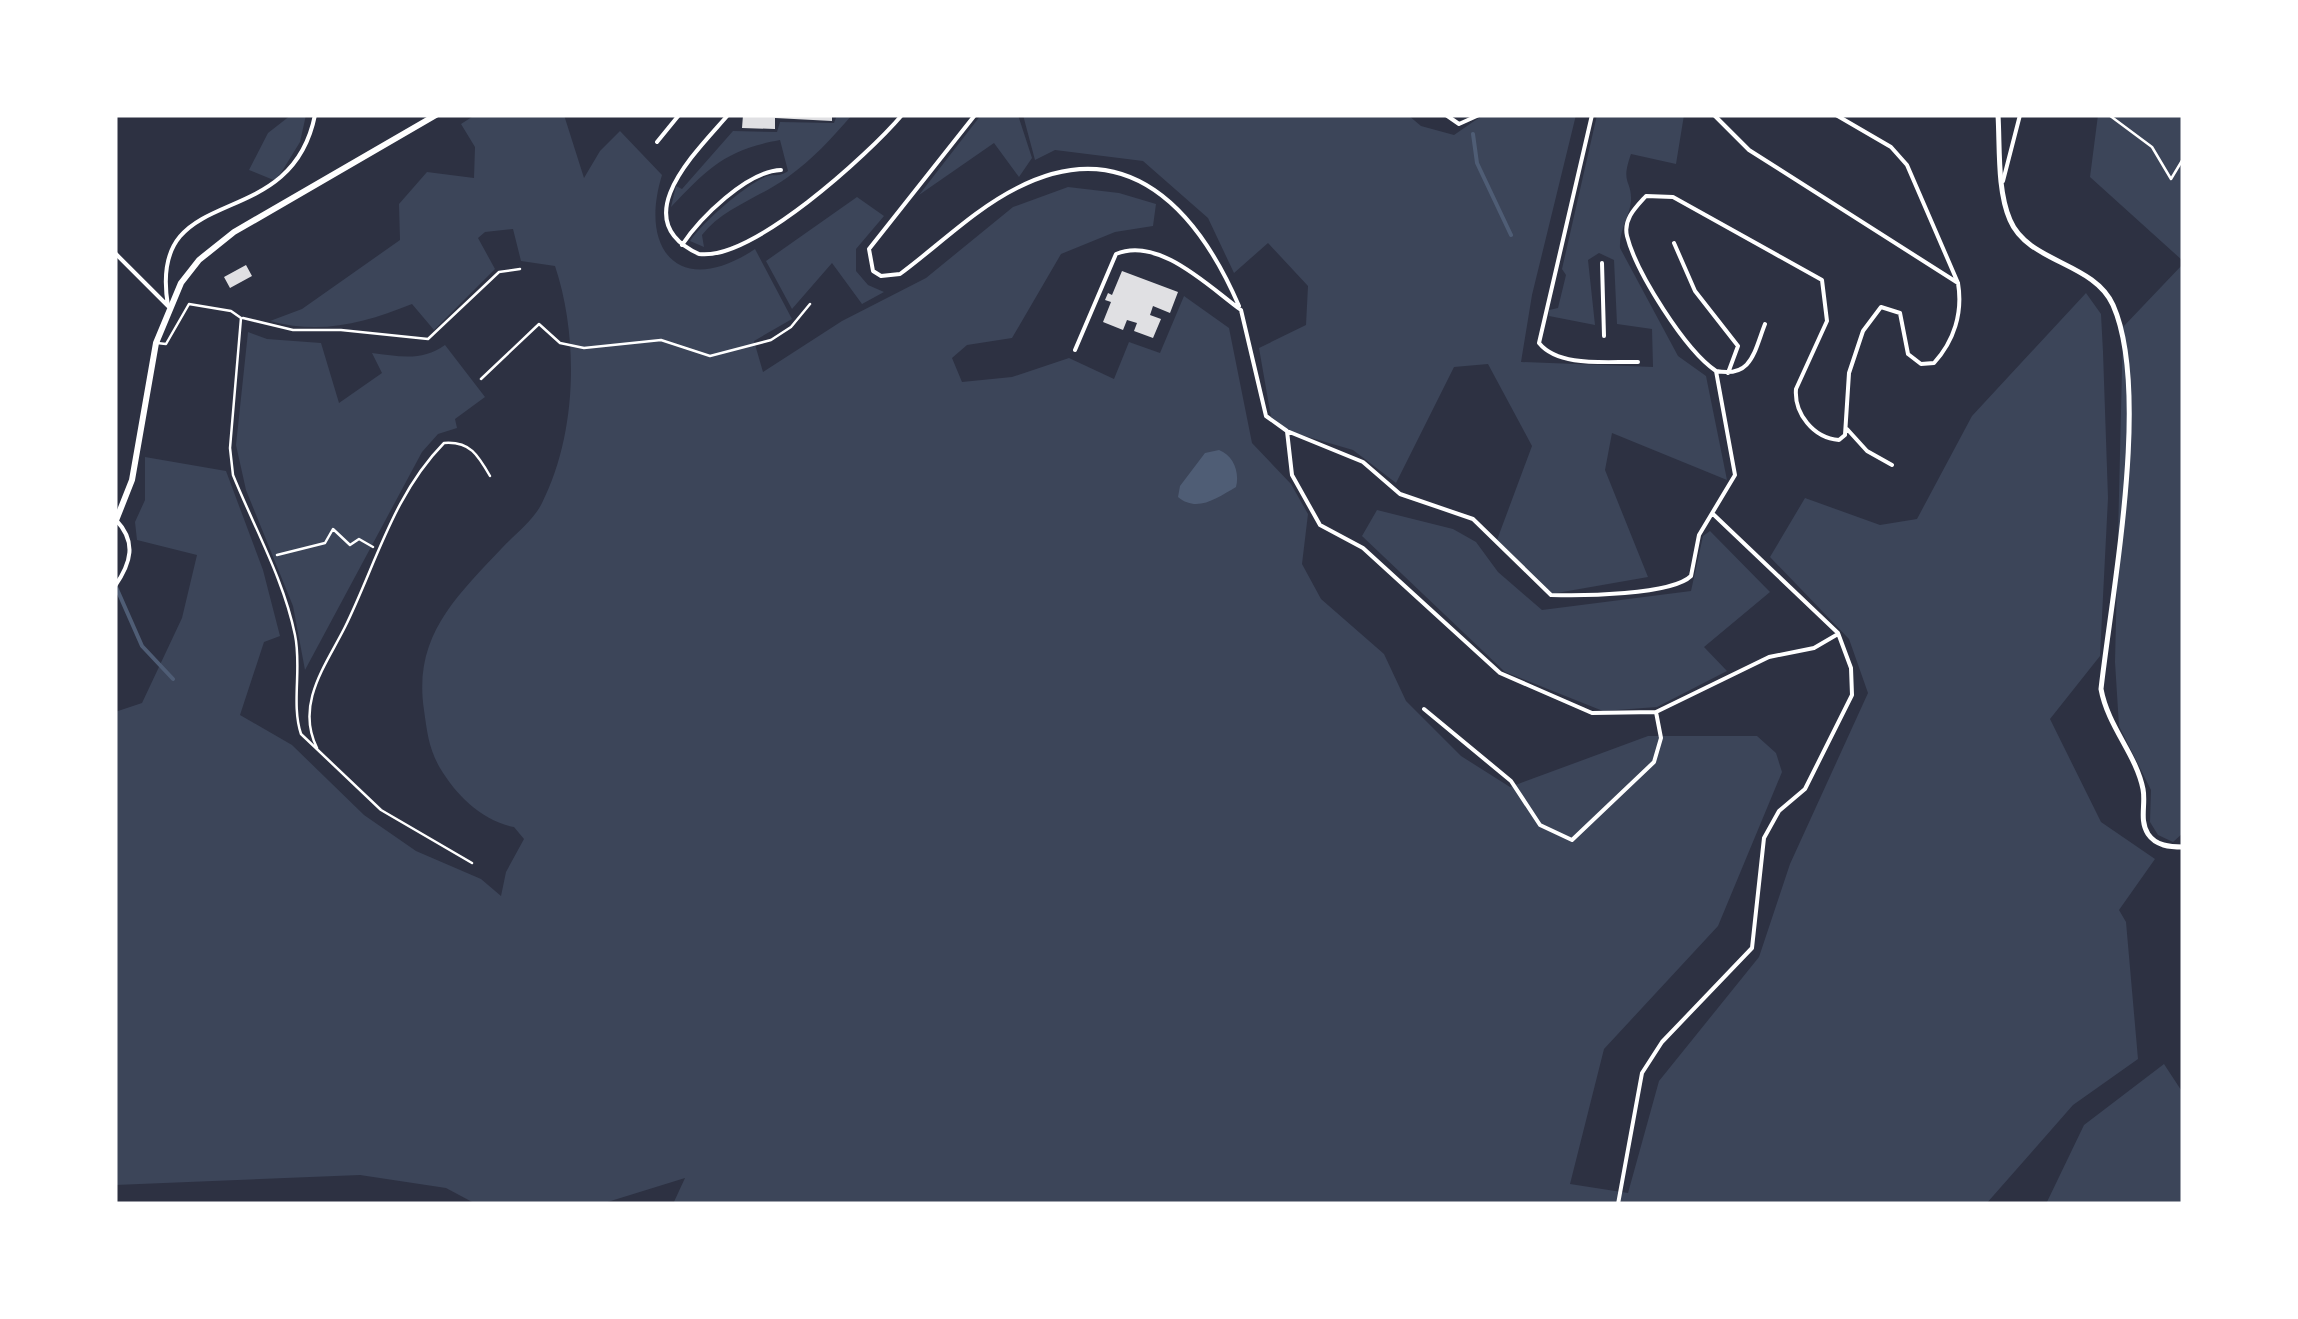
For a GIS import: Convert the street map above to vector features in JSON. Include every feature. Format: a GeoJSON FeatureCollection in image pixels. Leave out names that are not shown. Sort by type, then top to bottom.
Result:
{"type":"FeatureCollection","features":[{"type":"Feature","properties":{"kind":"main road"},"geometry":{"type":"LineString","coordinates":[[116,522],[132,480],[156,343],[168,306],[191,270],[220,242],[436,115]]}},
{"type":"Feature","properties":{"kind":"street"},"geometry":{"type":"LineString","coordinates":[[168,306],[166,265],[185,228],[275,186],[305,150],[315,115]]}},
{"type":"Feature","properties":{"kind":"street"},"geometry":{"type":"LineString","coordinates":[[657,142],[680,115]]}},
{"type":"Feature","properties":{"kind":"street"},"geometry":{"type":"LineString","coordinates":[[728,115],[673,184],[666,202],[667,221],[682,244],[711,256],[748,241],[855,165],[902,115]]}},
{"type":"Feature","properties":{"kind":"street"},"geometry":{"type":"LineString","coordinates":[[975,115],[869,248],[873,271],[881,276],[900,274],[1024,184],[1054,173],[1092,170],[1146,184],[1178,205],[1218,258],[1241,310],[1266,416],[1287,431],[1364,462],[1400,494],[1473,519],[1551,595],[1684,583],[1694,568],[1699,535],[1730,488],[1736,463],[1716,372],[1673,326],[1627,235],[1631,211],[1646,196],[1673,198],[1822,280],[1828,322],[1796,389],[1795,400],[1804,419],[1821,436],[1838,440],[1846,428],[1850,373],[1873,314],[1881,306],[1896,308],[1904,321],[1908,354],[1921,364],[1934,363],[1954,334],[1961,301],[1958,283],[1908,164],[1891,148],[1836,115]]}},
{"type":"Feature","properties":{"kind":"street"},"geometry":{"type":"LineString","coordinates":[[1446,115],[1459,124],[1479,115]]}},
{"type":"Feature","properties":{"kind":"street"},"geometry":{"type":"LineString","coordinates":[[1592,115],[1539,344],[1550,353],[1576,360],[1604,357],[1638,362]]}},
{"type":"Feature","properties":{"kind":"street"},"geometry":{"type":"LineString","coordinates":[[1714,115],[1749,150],[1958,283]]}},
{"type":"Feature","properties":{"kind":"street"},"geometry":{"type":"LineString","coordinates":[[1998,115],[2006,207],[2015,230],[2106,290],[2121,325],[2130,404],[2101,688],[2106,713],[2144,790],[2143,822],[2149,836],[2166,846],[2183,847]]}},
{"type":"Feature","properties":{"kind":"street"},"geometry":{"type":"LineString","coordinates":[[2003,180],[2020,115]]}},
{"type":"Feature","properties":{"kind":"street"},"geometry":{"type":"LineString","coordinates":[[682,244],[696,222],[708,217],[728,196],[759,174],[782,170]]}},
{"type":"Feature","properties":{"kind":"street"},"geometry":{"type":"LineString","coordinates":[[1674,243],[1702,304],[1738,346],[1728,373]]}},
{"type":"Feature","properties":{"kind":"street"},"geometry":{"type":"LineString","coordinates":[[1075,350],[1116,254],[1125,250],[1173,262],[1241,310]]}},
{"type":"Feature","properties":{"kind":"street"},"geometry":{"type":"LineString","coordinates":[[115,253],[168,306]]}},
{"type":"Feature","properties":{"kind":"street"},"geometry":{"type":"LineString","coordinates":[[1602,263],[1604,336]]}},
{"type":"Feature","properties":{"kind":"street"},"geometry":{"type":"LineString","coordinates":[[1716,372],[1728,373],[1752,363],[1765,324]]}},
{"type":"Feature","properties":{"kind":"street"},"geometry":{"type":"LineString","coordinates":[[1846,428],[1867,452],[1892,465]]}},
{"type":"Feature","properties":{"kind":"street"},"geometry":{"type":"LineString","coordinates":[[1287,431],[1292,475],[1320,525],[1363,548],[1500,672],[1592,713],[1607,716],[1656,712],[1769,656],[1814,648],[1838,633]]}},
{"type":"Feature","properties":{"kind":"street"},"geometry":{"type":"LineString","coordinates":[[1618,1204],[1642,1073],[1662,1042],[1752,948],[1764,838],[1779,811],[1804,789],[1852,695],[1851,668],[1838,633],[1713,514]]}},
{"type":"Feature","properties":{"kind":"street"},"geometry":{"type":"LineString","coordinates":[[115,586],[131,551],[127,533],[116,522]]}},
{"type":"Feature","properties":{"kind":"street"},"geometry":{"type":"LineString","coordinates":[[1424,710],[1511,781],[1540,825],[1572,840],[1654,762],[1660,738],[1656,712]]}},
{"type":"Feature","properties":{"kind":"lane"},"geometry":{"type":"LineString","coordinates":[[156,343],[166,344],[189,304],[231,310],[241,318],[292,330],[340,330],[428,339],[499,272],[520,269]]}},
{"type":"Feature","properties":{"kind":"lane"},"geometry":{"type":"LineString","coordinates":[[241,318],[230,448],[234,475],[295,635],[300,692],[296,718],[302,734],[381,810],[472,863]]}},
{"type":"Feature","properties":{"kind":"lane"},"geometry":{"type":"LineString","coordinates":[[318,750],[308,730],[320,668],[345,626],[376,549],[398,508],[444,444],[460,442],[476,452],[490,476]]}},
{"type":"Feature","properties":{"kind":"path"},"geometry":{"type":"LineString","coordinates":[[2109,115],[2152,147],[2163,173],[2171,179],[2183,158]]}},
{"type":"Feature","properties":{"kind":"path"},"geometry":{"type":"LineString","coordinates":[[481,379],[539,324],[560,343],[584,348],[661,340],[710,356],[770,340],[791,328],[810,304]]}},
{"type":"Feature","properties":{"kind":"path"},"geometry":{"type":"LineString","coordinates":[[266,555],[288,554],[320,541],[326,544],[333,529],[350,545],[359,540],[376,549]]}},
{"type":"Feature","properties":{"kind":"shaded area"},"geometry":{"type":"Polygon","coordinates":[[[291,115],[306,115],[300,142],[276,181],[249,170],[268,133],[291,115]]]}},
{"type":"Feature","properties":{"kind":"shaded area"},"geometry":{"type":"Polygon","coordinates":[[[475,115],[564,115],[584,178],[600,151],[620,131],[662,175],[656,226],[662,246],[672,260],[687,268],[706,269],[729,263],[755,249],[792,319],[754,341],[763,372],[842,321],[926,278],[1013,207],[1068,187],[1119,193],[1156,204],[1153,226],[1115,232],[1061,254],[1012,338],[967,345],[952,358],[962,382],[1012,377],[1069,358],[1114,379],[1129,342],[1160,353],[1184,296],[1229,328],[1252,443],[1291,484],[1308,514],[1302,564],[1321,599],[1384,654],[1406,701],[1461,756],[1510,787],[1648,736],[1757,736],[1776,753],[1782,772],[1718,926],[1604,1049],[1570,1184],[1628,1193],[1659,1081],[1759,957],[1790,864],[1868,693],[1849,639],[1770,557],[1805,498],[1880,525],[1917,519],[1972,416],[2086,293],[2101,314],[2103,352],[2108,498],[2100,656],[2050,719],[2101,822],[2155,859],[2119,910],[2126,922],[2138,1059],[2073,1105],[1986,1204],[673,1204],[685,1178],[601,1204],[476,1204],[446,1188],[360,1175],[115,1185],[115,712],[142,703],[182,618],[197,555],[137,540],[135,522],[145,500],[145,457],[226,471],[263,570],[280,636],[264,642],[240,715],[292,745],[364,815],[416,851],[481,879],[501,896],[506,872],[524,839],[514,827],[491,819],[471,805],[446,778],[429,740],[422,684],[431,640],[441,620],[468,584],[534,515],[554,476],[571,386],[568,324],[555,266],[521,261],[513,229],[485,232],[478,238],[495,269],[434,330],[412,304],[342,325],[307,327],[270,321],[302,309],[400,240],[399,204],[427,172],[474,178],[475,147],[461,124],[475,115]]]}},
{"type":"Feature","properties":{"kind":"shaded area"},"geometry":{"type":"Polygon","coordinates":[[[837,115],[852,115],[806,163],[720,217],[702,235],[704,247],[690,241],[746,188],[765,177],[788,171],[780,140],[761,144],[719,163],[671,207],[676,186],[682,189],[733,131],[777,132],[780,122],[834,123],[837,115]]]}},
{"type":"Feature","properties":{"kind":"shaded area"},"geometry":{"type":"Polygon","coordinates":[[[981,115],[1018,115],[1032,158],[1019,177],[994,143],[919,195],[981,115]]]}},
{"type":"Feature","properties":{"kind":"shaded area"},"geometry":{"type":"Polygon","coordinates":[[[1023,115],[1408,115],[1421,126],[1454,135],[1483,115],[1576,115],[1532,295],[1521,362],[1653,367],[1652,329],[1617,324],[1614,260],[1599,253],[1588,260],[1595,325],[1549,316],[1549,310],[1558,308],[1566,275],[1562,269],[1597,115],[1684,115],[1676,164],[1631,154],[1626,177],[1631,201],[1620,248],[1678,356],[1706,376],[1727,480],[1612,433],[1605,470],[1648,577],[1551,594],[1497,540],[1532,446],[1488,364],[1454,367],[1396,483],[1353,450],[1291,432],[1271,417],[1259,348],[1306,325],[1308,286],[1268,243],[1234,273],[1208,218],[1143,161],[1055,150],[1035,160],[1023,115]]]}},
{"type":"Feature","properties":{"kind":"shaded area"},"geometry":{"type":"Polygon","coordinates":[[[2098,115],[2183,115],[2183,261],[2090,177],[2098,115]]]}},
{"type":"Feature","properties":{"kind":"shaded area"},"geometry":{"type":"Polygon","coordinates":[[[857,197],[884,216],[856,249],[856,271],[868,285],[884,292],[862,304],[832,263],[792,309],[766,261],[857,197]]]}},
{"type":"Feature","properties":{"kind":"shaded area"},"geometry":{"type":"Polygon","coordinates":[[[2183,264],[2183,833],[2173,842],[2158,835],[2150,822],[2151,790],[2119,726],[2115,662],[2123,327],[2183,264]]]}},
{"type":"Feature","properties":{"kind":"shaded area"},"geometry":{"type":"Polygon","coordinates":[[[248,332],[267,339],[321,343],[339,403],[382,373],[372,353],[419,356],[445,345],[485,397],[455,419],[457,428],[438,434],[422,452],[305,670],[293,606],[246,490],[236,445],[248,332]]]}},
{"type":"Feature","properties":{"kind":"shaded area"},"geometry":{"type":"Polygon","coordinates":[[[1219,450],[1234,465],[1236,487],[1200,504],[1178,497],[1180,486],[1205,453],[1219,450]]]}},
{"type":"Feature","properties":{"kind":"shaded area"},"geometry":{"type":"Polygon","coordinates":[[[1377,510],[1453,529],[1476,542],[1498,572],[1542,610],[1691,591],[1703,536],[1710,531],[1770,592],[1704,647],[1727,671],[1657,707],[1603,711],[1505,672],[1362,536],[1377,510]]]}},
{"type":"Feature","properties":{"kind":"shaded area"},"geometry":{"type":"Polygon","coordinates":[[[2164,1064],[2183,1093],[2183,1204],[2046,1204],[2084,1125],[2164,1064]]]}},
{"type":"Feature","properties":{"kind":"building"},"geometry":{"type":"Polygon","coordinates":[[[743,115],[832,115],[832,121],[775,118],[775,129],[742,128],[743,115]]]}},
{"type":"Feature","properties":{"kind":"building"},"geometry":{"type":"Polygon","coordinates":[[[246,265],[252,276],[230,288],[224,277],[246,265]]]}},
{"type":"Feature","properties":{"kind":"building"},"geometry":{"type":"Polygon","coordinates":[[[1122,271],[1178,292],[1170,313],[1153,306],[1150,315],[1161,319],[1153,338],[1134,331],[1137,323],[1127,320],[1123,330],[1103,322],[1111,302],[1105,300],[1108,293],[1112,295],[1122,271]]]}},
{"type":"Feature","properties":{"kind":"waterway"},"geometry":{"type":"LineString","coordinates":[[1473,134],[1477,163],[1511,235]]}},
{"type":"Feature","properties":{"kind":"waterway"},"geometry":{"type":"LineString","coordinates":[[116,587],[142,646],[173,679]]}}]}
